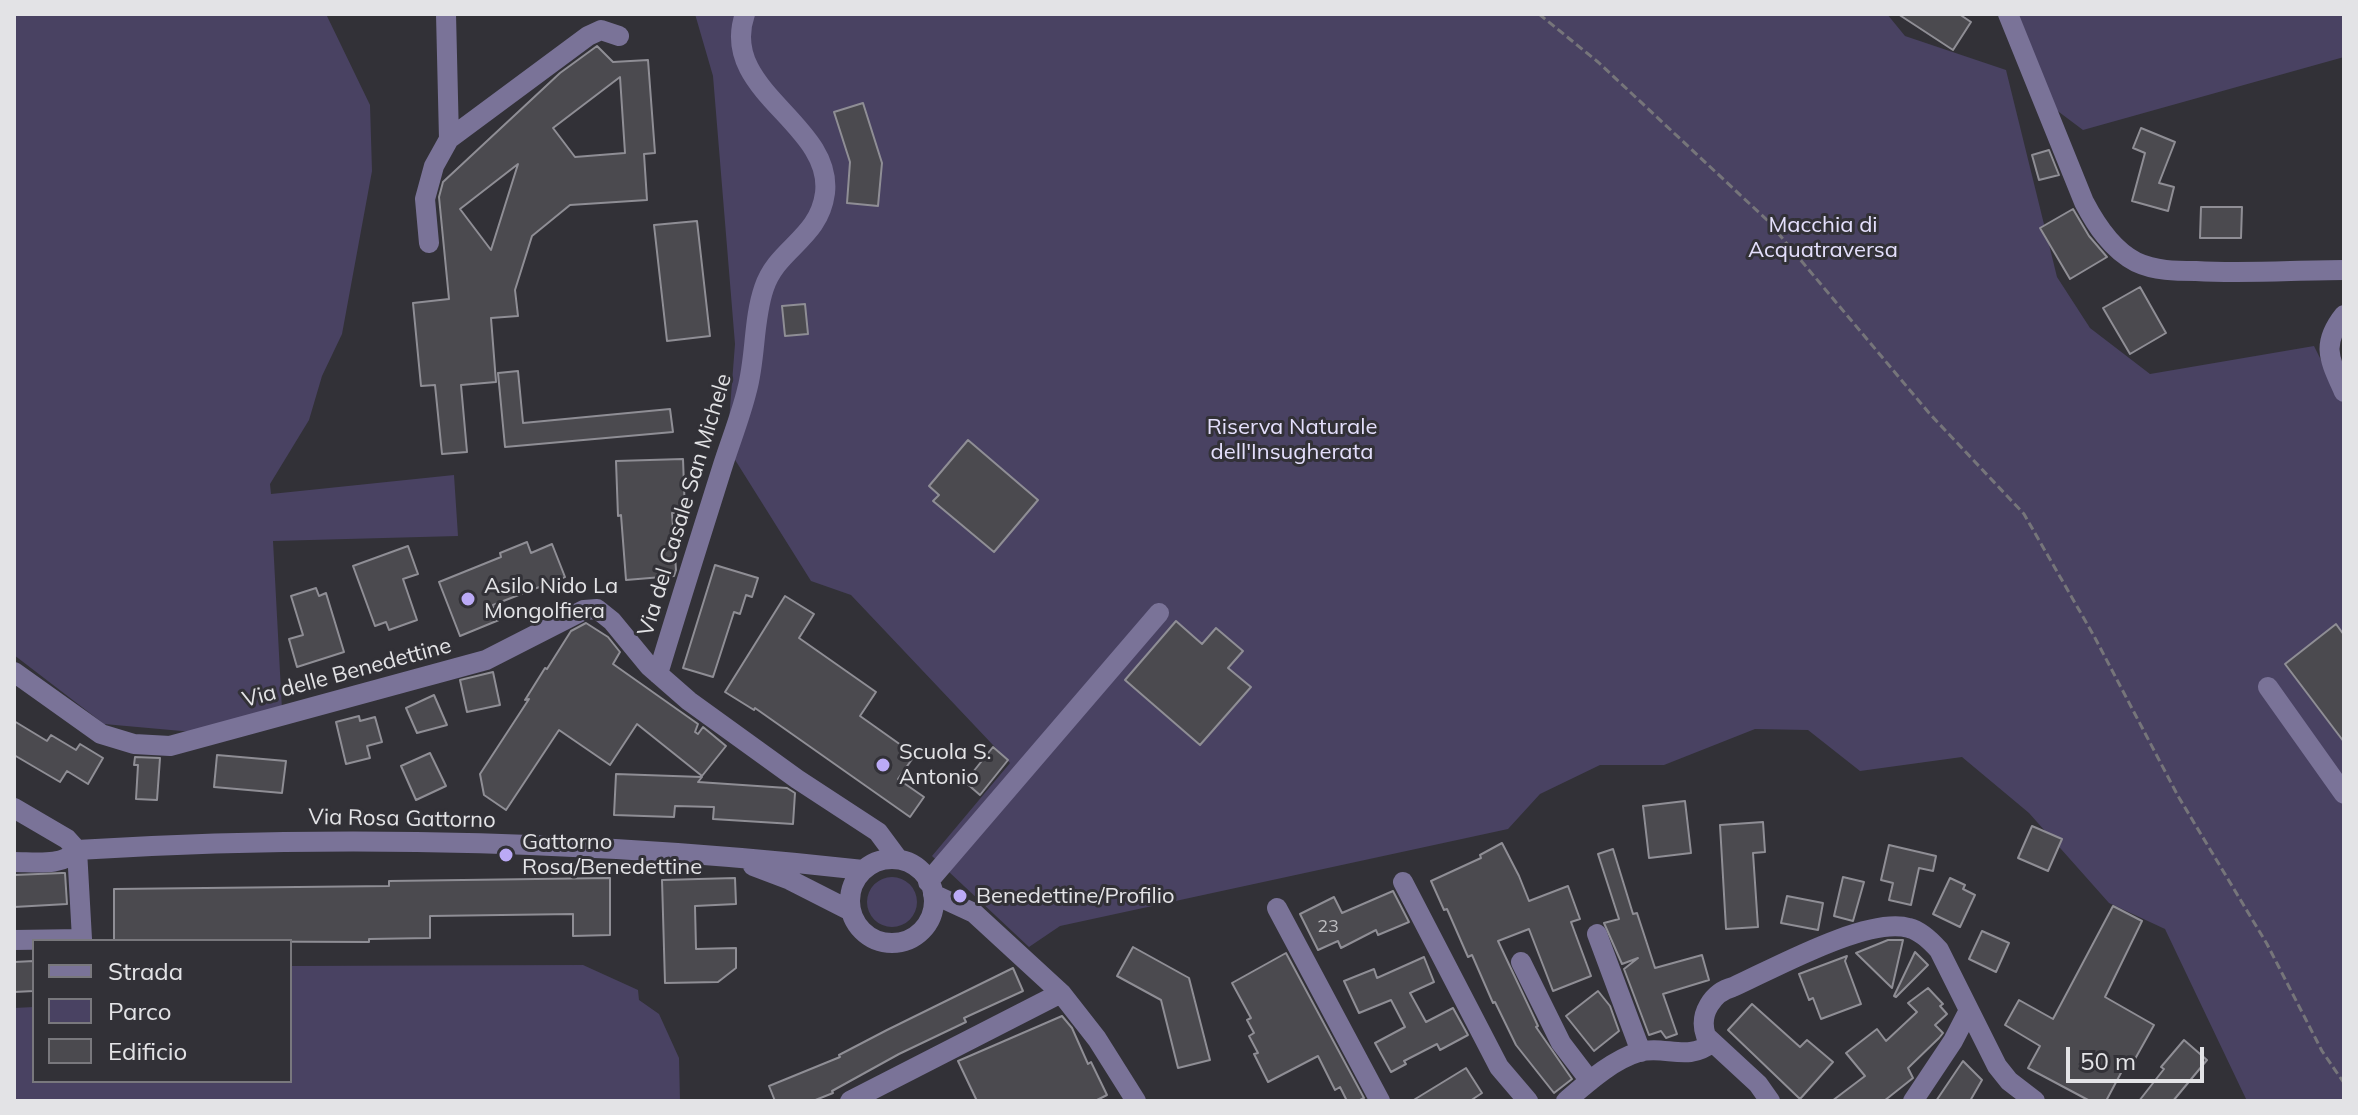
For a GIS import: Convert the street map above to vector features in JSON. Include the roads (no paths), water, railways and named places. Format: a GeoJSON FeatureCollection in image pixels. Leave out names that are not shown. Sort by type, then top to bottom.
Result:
{"type":"FeatureCollection","features":[{"type":"Feature","properties":{"kind":"street"},"geometry":{"type":"LineString","coordinates":[[446,14],[449,139]]}},
{"type":"Feature","properties":{"kind":"street","name":"Via del Casale San Michele"},"geometry":{"type":"LineString","coordinates":[[658,674],[747,391],[765,285],[778,262],[815,224],[825,189],[822,168],[812,148],[752,74],[740,40],[745,14]]}},
{"type":"Feature","properties":{"kind":"street"},"geometry":{"type":"LineString","coordinates":[[2008,14],[2084,202],[2095,222],[2129,258],[2149,267],[2174,270],[2243,273],[2344,270]]}},
{"type":"Feature","properties":{"kind":"street"},"geometry":{"type":"LineString","coordinates":[[429,243],[425,199],[434,166],[449,139],[588,36],[601,30],[619,36]]}},
{"type":"Feature","properties":{"kind":"street"},"geometry":{"type":"LineString","coordinates":[[2344,315],[2328,342],[2329,353],[2344,392]]}},
{"type":"Feature","properties":{"kind":"street","name":"Via delle Benedettine"},"geometry":{"type":"LineString","coordinates":[[14,672],[101,734],[134,744],[170,746],[486,660],[590,609],[603,612],[658,674],[741,739],[878,832],[898,859]]}},
{"type":"Feature","properties":{"kind":"street"},"geometry":{"type":"LineString","coordinates":[[930,888],[1159,613]]}},
{"type":"Feature","properties":{"kind":"street"},"geometry":{"type":"LineString","coordinates":[[2268,687],[2344,794]]}},
{"type":"Feature","properties":{"kind":"street"},"geometry":{"type":"LineString","coordinates":[[14,808],[67,839],[77,850],[82,939]]}},
{"type":"Feature","properties":{"kind":"street","name":"Via Rosa Gattorno"},"geometry":{"type":"LineString","coordinates":[[14,862],[58,861],[72,856],[77,850],[190,843],[375,842],[596,847],[863,870]]}},
{"type":"Feature","properties":{"kind":"street","name":"Via Rosa Gattorno"},"geometry":{"type":"LineString","coordinates":[[725,856],[790,880],[851,911]]}},
{"type":"Feature","properties":{"kind":"street"},"geometry":{"type":"LineString","coordinates":[[898,859],[918,868],[930,888],[932,908],[927,922],[914,936],[900,941],[880,941],[865,933],[851,911],[851,892],[863,870],[884,860],[898,859]]}},
{"type":"Feature","properties":{"kind":"street"},"geometry":{"type":"LineString","coordinates":[[1403,882],[1491,1053],[1510,1082],[1528,1101]]}},
{"type":"Feature","properties":{"kind":"street"},"geometry":{"type":"LineString","coordinates":[[930,888],[974,913],[1061,993],[1097,1039],[1136,1101]]}},
{"type":"Feature","properties":{"kind":"street"},"geometry":{"type":"LineString","coordinates":[[1277,908],[1380,1101]]}},
{"type":"Feature","properties":{"kind":"street"},"geometry":{"type":"LineString","coordinates":[[1770,1101],[1737,1063],[1711,1043],[1703,1028],[1711,1002],[1721,990],[1841,938],[1890,926],[1910,928],[1927,937],[1939,950],[1968,1012],[2003,1074],[2018,1090],[2035,1101]]}},
{"type":"Feature","properties":{"kind":"street"},"geometry":{"type":"LineString","coordinates":[[1597,934],[1641,1052]]}},
{"type":"Feature","properties":{"kind":"street"},"geometry":{"type":"LineString","coordinates":[[1521,962],[1561,1043],[1590,1081]]}},
{"type":"Feature","properties":{"kind":"street"},"geometry":{"type":"LineString","coordinates":[[850,1101],[1061,993]]}},
{"type":"Feature","properties":{"kind":"street"},"geometry":{"type":"LineString","coordinates":[[1913,1101],[1953,1041],[1968,1012]]}},
{"type":"Feature","properties":{"kind":"street"},"geometry":{"type":"LineString","coordinates":[[1566,1101],[1590,1081],[1641,1052],[1695,1053],[1711,1043]]}},
{"type":"Feature","properties":{"kind":"place","name":"Asilo Nido La Mongolfiera"},"geometry":{"type":"Point","coordinates":[468,599]}},
{"type":"Feature","properties":{"kind":"place","name":"Scuola S. Antonio"},"geometry":{"type":"Point","coordinates":[883,765]}},
{"type":"Feature","properties":{"kind":"place","name":"Gattorno Rosa/Benedettine"},"geometry":{"type":"Point","coordinates":[506,855]}},
{"type":"Feature","properties":{"kind":"place","name":"Benedettine/Profilio"},"geometry":{"type":"Point","coordinates":[960,896]}},
{"type":"Feature","properties":{"kind":"park label","name":"Macchia di Acquatraversa"},"geometry":{"type":"Point","coordinates":[1823,238]}},
{"type":"Feature","properties":{"kind":"park label","name":"Riserva Naturale dell'Insugherata"},"geometry":{"type":"Point","coordinates":[1292,440]}}]}
